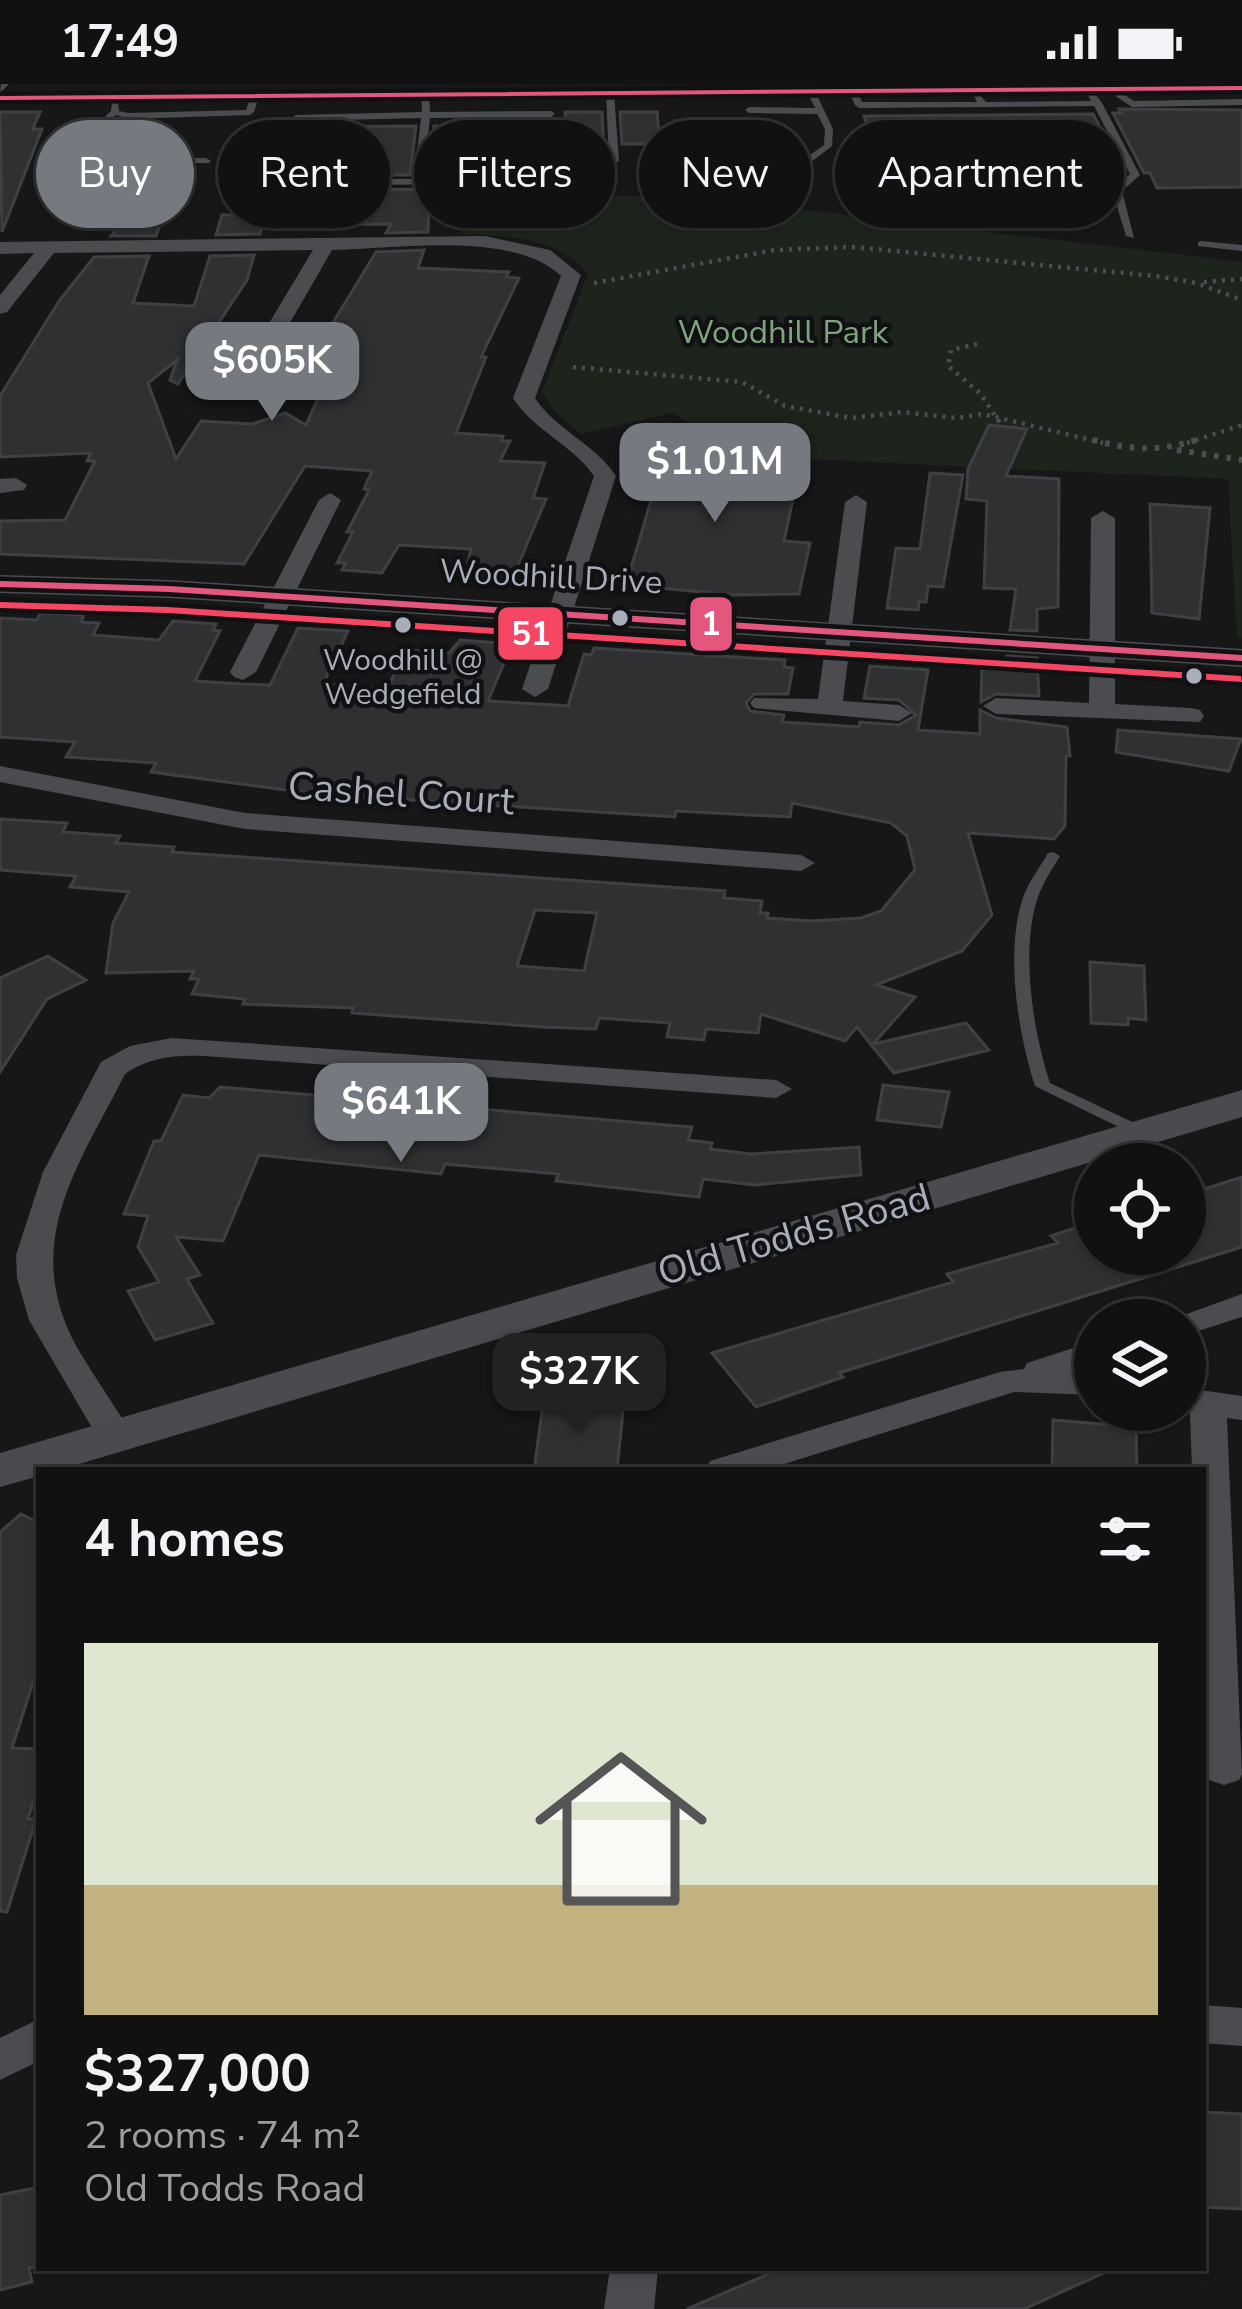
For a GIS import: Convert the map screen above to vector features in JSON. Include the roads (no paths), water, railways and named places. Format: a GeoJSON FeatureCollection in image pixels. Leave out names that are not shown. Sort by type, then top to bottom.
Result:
{"type":"FeatureCollection","features":[{"type":"Feature","properties":{"kind":"main road","name":"Old Todds Road"},"geometry":{"type":"LineString","coordinates":[[0,1470],[1242,1103]]}},
{"type":"Feature","properties":{"kind":"street"},"geometry":{"type":"LineString","coordinates":[[2,91],[116,105],[336,90],[426,105],[485,89],[610,93],[676,88],[816,101],[853,91],[979,97],[1005,87],[1242,88]]}},
{"type":"Feature","properties":{"kind":"street"},"geometry":{"type":"LineString","coordinates":[[243,385],[326,244]]}},
{"type":"Feature","properties":{"kind":"street"},"geometry":{"type":"LineString","coordinates":[[0,248],[506,244],[530,249],[562,265],[571,275],[524,398],[540,420],[597,461],[605,476],[535,689]]}},
{"type":"Feature","properties":{"kind":"street"},"geometry":{"type":"LineString","coordinates":[[0,308],[48,248]]}},
{"type":"Feature","properties":{"kind":"street"},"geometry":{"type":"LineString","coordinates":[[243,672],[330,500]]}},
{"type":"Feature","properties":{"kind":"street"},"geometry":{"type":"LineString","coordinates":[[829,708],[843,629],[856,502]]}},
{"type":"Feature","properties":{"kind":"street"},"geometry":{"type":"LineString","coordinates":[[1102,712],[1106,648],[1103,518]]}},
{"type":"Feature","properties":{"kind":"street","name":"Woodhill Drive"},"geometry":{"type":"LineString","coordinates":[[0,584],[843,629],[1242,658]]}},
{"type":"Feature","properties":{"kind":"street"},"geometry":{"type":"LineString","coordinates":[[763,703],[899,713]]}},
{"type":"Feature","properties":{"kind":"street"},"geometry":{"type":"LineString","coordinates":[[996,706],[1191,716]]}},
{"type":"Feature","properties":{"kind":"street","name":"Cashel Court"},"geometry":{"type":"LineString","coordinates":[[0,774],[244,821],[801,862]]}},
{"type":"Feature","properties":{"kind":"street"},"geometry":{"type":"LineString","coordinates":[[115,1436],[62,1349],[32,1274],[34,1245],[46,1204],[112,1070],[126,1058],[150,1048],[172,1046],[238,1048],[776,1089]]}},
{"type":"Feature","properties":{"kind":"street"},"geometry":{"type":"LineString","coordinates":[[1206,1317],[1242,1305]]}},
{"type":"Feature","properties":{"kind":"street"},"geometry":{"type":"LineString","coordinates":[[733,1467],[1074,1360]]}},
{"type":"Feature","properties":{"kind":"street"},"geometry":{"type":"LineString","coordinates":[[1013,1380],[1074,1382]]}},
{"type":"Feature","properties":{"kind":"street"},"geometry":{"type":"LineString","coordinates":[[1212,1404],[1223,1769]]}},
{"type":"Feature","properties":{"kind":"street"},"geometry":{"type":"LineString","coordinates":[[1206,2024],[1242,2027]]}},
{"type":"Feature","properties":{"kind":"street"},"geometry":{"type":"LineString","coordinates":[[0,2061],[36,2040]]}},
{"type":"Feature","properties":{"kind":"street"},"geometry":{"type":"LineString","coordinates":[[629,2309],[634,2271]]}},
{"type":"Feature","properties":{"kind":"lane"},"geometry":{"type":"LineString","coordinates":[[979,97],[1101,91],[1132,104],[1242,101]]}},
{"type":"Feature","properties":{"kind":"lane"},"geometry":{"type":"LineString","coordinates":[[1101,91],[1135,175],[1117,190],[1131,236]]}},
{"type":"Feature","properties":{"kind":"lane"},"geometry":{"type":"LineString","coordinates":[[610,93],[612,120]]}},
{"type":"Feature","properties":{"kind":"lane"},"geometry":{"type":"LineString","coordinates":[[749,110],[816,101],[829,129],[828,146],[811,158]]}},
{"type":"Feature","properties":{"kind":"lane"},"geometry":{"type":"LineString","coordinates":[[100,120],[116,105]]}},
{"type":"Feature","properties":{"kind":"lane"},"geometry":{"type":"LineString","coordinates":[[424,120],[426,105]]}},
{"type":"Feature","properties":{"kind":"lane"},"geometry":{"type":"LineString","coordinates":[[296,118],[426,105],[550,114]]}},
{"type":"Feature","properties":{"kind":"lane"},"geometry":{"type":"LineString","coordinates":[[194,161],[206,161]]}},
{"type":"Feature","properties":{"kind":"lane"},"geometry":{"type":"LineString","coordinates":[[1201,244],[1242,248]]}},
{"type":"Feature","properties":{"kind":"lane"},"geometry":{"type":"LineString","coordinates":[[1054,856],[1028,904],[1027,996],[1033,1061],[1042,1086],[1142,1132]]}},
{"type":"Feature","properties":{"kind":"place","name":"Woodhill @ Wedgefield"},"geometry":{"type":"Point","coordinates":[403,625]}},
{"type":"Feature","properties":{"kind":"park label","name":"Woodhill Park"},"geometry":{"type":"Point","coordinates":[783,332]}}]}
